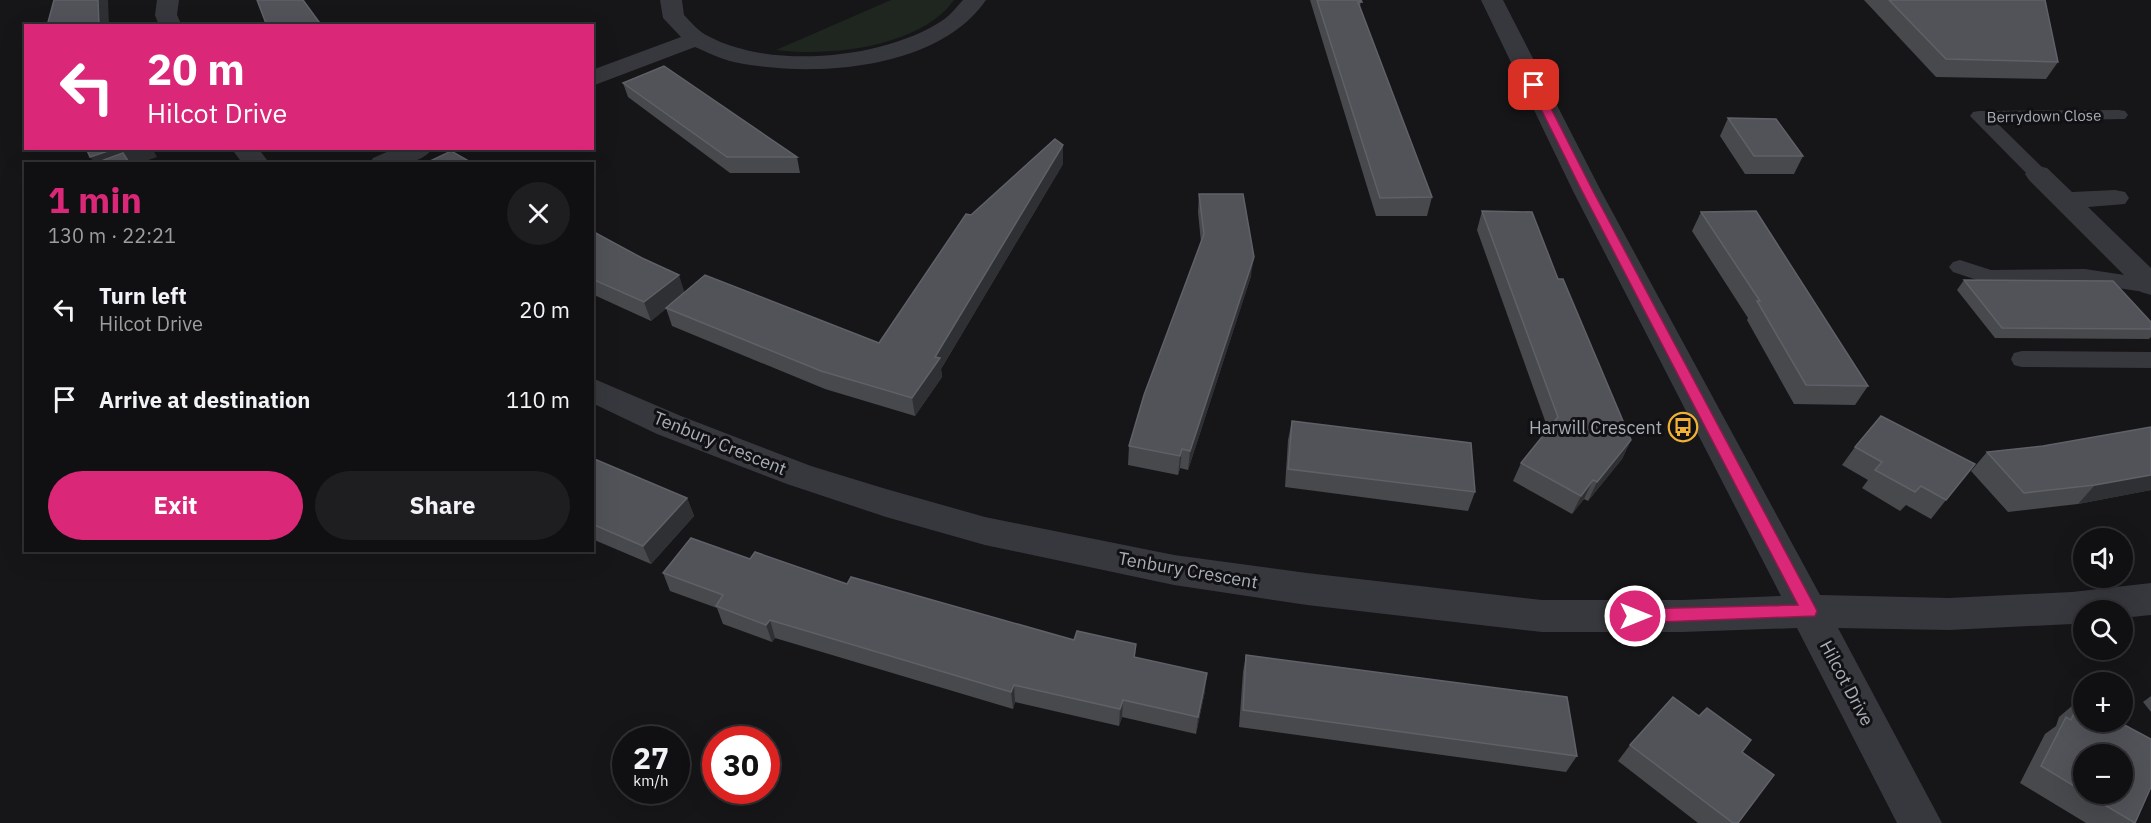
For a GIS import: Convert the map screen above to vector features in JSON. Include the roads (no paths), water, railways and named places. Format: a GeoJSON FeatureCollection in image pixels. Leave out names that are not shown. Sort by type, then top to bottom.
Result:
{"type":"FeatureCollection","features":[{"type":"Feature","properties":{"kind":"street"},"geometry":{"type":"LineString","coordinates":[[168,0],[166,15],[170,24]]}},
{"type":"Feature","properties":{"kind":"street"},"geometry":{"type":"LineString","coordinates":[[671,0],[673,17],[695,39],[732,55],[783,63],[840,62],[893,51],[939,34],[969,11],[975,0]]}},
{"type":"Feature","properties":{"kind":"street","name":"Hilcot Drive"},"geometry":{"type":"LineString","coordinates":[[1492,0],[1587,191],[1920,823]]}},
{"type":"Feature","properties":{"kind":"street"},"geometry":{"type":"LineString","coordinates":[[594,79],[695,39]]}},
{"type":"Feature","properties":{"kind":"street"},"geometry":{"type":"LineString","coordinates":[[246,150],[255,162]]}},
{"type":"Feature","properties":{"kind":"street"},"geometry":{"type":"LineString","coordinates":[[387,162],[415,150]]}},
{"type":"Feature","properties":{"kind":"street","name":"Berrydown Close"},"geometry":{"type":"LineString","coordinates":[[2038,174],[2151,286]]}},
{"type":"Feature","properties":{"kind":"street"},"geometry":{"type":"LineString","coordinates":[[2066,200],[2115,198]]}},
{"type":"Feature","properties":{"kind":"street","name":"Tenbury Crescent"},"geometry":{"type":"LineString","coordinates":[[594,389],[669,425],[799,474],[886,503],[985,531],[1174,570],[1307,589],[1542,616],[1682,616],[1809,611]]}},
{"type":"Feature","properties":{"kind":"street"},"geometry":{"type":"LineString","coordinates":[[1809,611],[1949,614],[2072,608],[2151,599]]}},
{"type":"Feature","properties":{"kind":"lane","name":"Berrydown Close"},"geometry":{"type":"LineString","coordinates":[[2038,174],[1979,116],[2119,115]]}},
{"type":"Feature","properties":{"kind":"lane"},"geometry":{"type":"LineString","coordinates":[[1960,267],[1989,277],[2085,276],[2151,286]]}},
{"type":"Feature","properties":{"kind":"lane"},"geometry":{"type":"LineString","coordinates":[[2022,359],[2151,360]]}},
{"type":"Feature","properties":{"kind":"place","name":"Harwill Crescent"},"geometry":{"type":"Point","coordinates":[1683,427]}}]}
